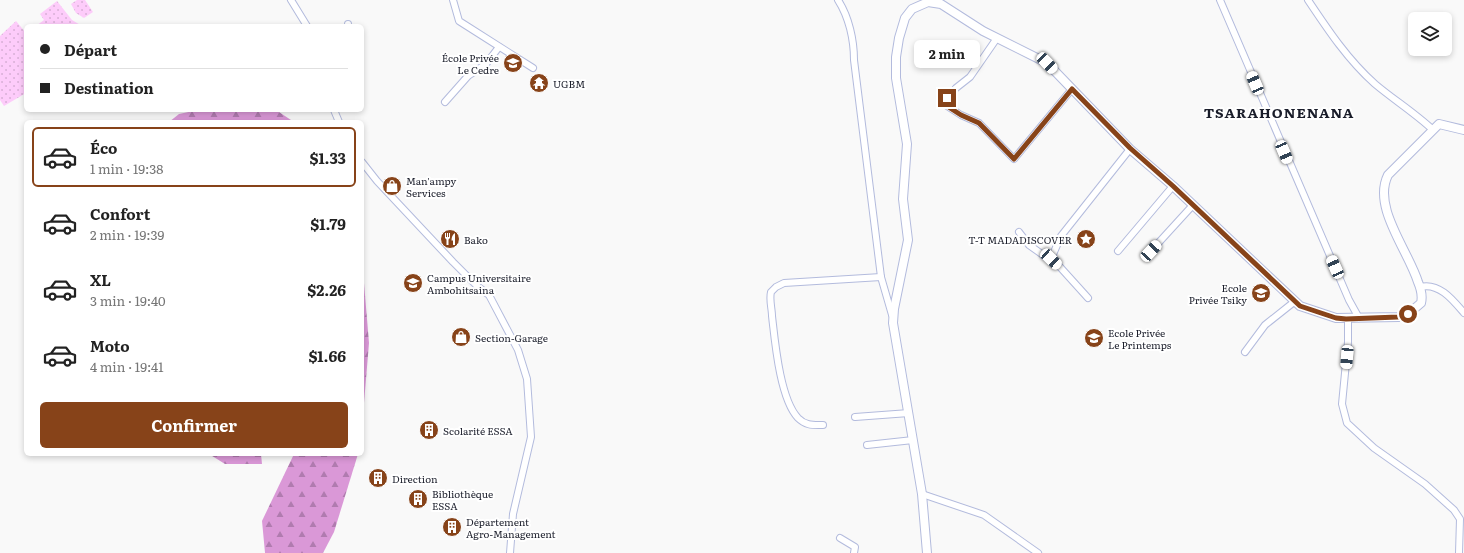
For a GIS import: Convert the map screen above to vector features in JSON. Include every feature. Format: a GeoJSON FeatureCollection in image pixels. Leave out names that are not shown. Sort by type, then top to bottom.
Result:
{"type":"FeatureCollection","features":[{"type":"Feature","properties":{"kind":"street"},"geometry":{"type":"LineString","coordinates":[[291,0],[306,24]]}},
{"type":"Feature","properties":{"kind":"street"},"geometry":{"type":"LineString","coordinates":[[453,0],[459,21],[532,68]]}},
{"type":"Feature","properties":{"kind":"street"},"geometry":{"type":"LineString","coordinates":[[838,0],[842,6],[854,44],[854,60],[881,277],[893,323],[909,413],[922,494],[927,553]]}},
{"type":"Feature","properties":{"kind":"street"},"geometry":{"type":"LineString","coordinates":[[1220,0],[1296,180],[1349,300],[1359,318]]}},
{"type":"Feature","properties":{"kind":"street"},"geometry":{"type":"LineString","coordinates":[[1308,0],[1341,48],[1356,65],[1386,92],[1418,115],[1433,130]]}},
{"type":"Feature","properties":{"kind":"street"},"geometry":{"type":"LineString","coordinates":[[893,323],[908,240],[903,199],[907,144],[896,78],[896,57],[899,38],[905,18],[912,8],[929,1],[941,4],[977,28],[1047,63],[1130,148],[1173,186],[1294,302],[1311,311],[1336,318],[1348,319],[1404,316],[1421,303],[1422,296],[1420,287],[1387,214],[1383,196],[1388,174],[1438,124],[1464,130]]}},
{"type":"Feature","properties":{"kind":"street"},"geometry":{"type":"LineString","coordinates":[[996,38],[970,77],[956,88],[947,98],[947,106],[961,115],[979,123],[1014,159],[1072,89]]}},
{"type":"Feature","properties":{"kind":"street"},"geometry":{"type":"LineString","coordinates":[[445,102],[468,76],[486,64],[499,48]]}},
{"type":"Feature","properties":{"kind":"street"},"geometry":{"type":"LineString","coordinates":[[1051,259],[1061,236],[1130,148]]}},
{"type":"Feature","properties":{"kind":"street"},"geometry":{"type":"LineString","coordinates":[[364,165],[377,181],[453,262],[477,286],[489,295],[518,350],[527,379],[531,437],[513,514],[510,553]]}},
{"type":"Feature","properties":{"kind":"street"},"geometry":{"type":"LineString","coordinates":[[1118,251],[1173,186]]}},
{"type":"Feature","properties":{"kind":"street"},"geometry":{"type":"LineString","coordinates":[[1151,251],[1193,205]]}},
{"type":"Feature","properties":{"kind":"street"},"geometry":{"type":"LineString","coordinates":[[1019,232],[1029,245],[1044,256],[1051,259],[1088,298]]}},
{"type":"Feature","properties":{"kind":"street"},"geometry":{"type":"LineString","coordinates":[[823,425],[808,425],[798,418],[793,411],[780,377],[770,295],[776,287],[784,283],[881,277]]}},
{"type":"Feature","properties":{"kind":"street"},"geometry":{"type":"LineString","coordinates":[[1420,287],[1430,286],[1442,290],[1464,313]]}},
{"type":"Feature","properties":{"kind":"street"},"geometry":{"type":"LineString","coordinates":[[1245,352],[1265,325],[1294,302]]}},
{"type":"Feature","properties":{"kind":"street"},"geometry":{"type":"LineString","coordinates":[[1348,319],[1348,342],[1342,404],[1346,423],[1374,448],[1425,484],[1454,510],[1460,519],[1459,553]]}},
{"type":"Feature","properties":{"kind":"street"},"geometry":{"type":"LineString","coordinates":[[854,417],[909,413]]}},
{"type":"Feature","properties":{"kind":"street"},"geometry":{"type":"LineString","coordinates":[[867,445],[913,440]]}},
{"type":"Feature","properties":{"kind":"street"},"geometry":{"type":"LineString","coordinates":[[922,494],[984,515],[1038,553]]}},
{"type":"Feature","properties":{"kind":"street"},"geometry":{"type":"LineString","coordinates":[[840,538],[855,547],[854,553]]}},
{"type":"Feature","properties":{"kind":"shaded area"},"geometry":{"type":"Polygon","coordinates":[[[77,0],[85,0],[93,12],[84,18],[76,13],[71,4],[77,0]]]}},
{"type":"Feature","properties":{"kind":"shaded area"},"geometry":{"type":"Polygon","coordinates":[[[57,1],[72,20],[79,24],[39,24],[44,20],[40,14],[57,1]]]}},
{"type":"Feature","properties":{"kind":"shaded area"},"geometry":{"type":"Polygon","coordinates":[[[16,21],[24,31],[24,94],[4,106],[0,100],[0,36],[16,21]]]}},
{"type":"Feature","properties":{"kind":"green space"},"geometry":{"type":"Polygon","coordinates":[[[188,112],[279,112],[291,120],[172,120],[179,114],[188,112]]]}},
{"type":"Feature","properties":{"kind":"green space"},"geometry":{"type":"Polygon","coordinates":[[[364,283],[369,343],[364,403],[364,283]]]}},
{"type":"Feature","properties":{"kind":"green space"},"geometry":{"type":"Polygon","coordinates":[[[212,456],[261,456],[262,464],[225,464],[212,456]]]}},
{"type":"Feature","properties":{"kind":"green space"},"geometry":{"type":"Polygon","coordinates":[[[293,456],[357,456],[334,532],[323,553],[265,553],[262,521],[293,456]]]}},
{"type":"Feature","properties":{"kind":"place","name":"École Privée Le Cedre"},"geometry":{"type":"Point","coordinates":[513,63]}},
{"type":"Feature","properties":{"kind":"place","name":"UGBM"},"geometry":{"type":"Point","coordinates":[539,83]}},
{"type":"Feature","properties":{"kind":"place","name":"Man'ampy Services"},"geometry":{"type":"Point","coordinates":[392,186]}},
{"type":"Feature","properties":{"kind":"place","name":"Bako"},"geometry":{"type":"Point","coordinates":[450,239]}},
{"type":"Feature","properties":{"kind":"place","name":"T-T MADADISCOVER"},"geometry":{"type":"Point","coordinates":[1086,239]}},
{"type":"Feature","properties":{"kind":"place","name":"Campus Universitaire Ambohitsaina"},"geometry":{"type":"Point","coordinates":[413,283]}},
{"type":"Feature","properties":{"kind":"place","name":"Ecole Privée Tsiky"},"geometry":{"type":"Point","coordinates":[1261,293]}},
{"type":"Feature","properties":{"kind":"place","name":"Section-Garage"},"geometry":{"type":"Point","coordinates":[461,337]}},
{"type":"Feature","properties":{"kind":"place","name":"Ecole Privée Le Printemps"},"geometry":{"type":"Point","coordinates":[1094,338]}},
{"type":"Feature","properties":{"kind":"place","name":"Scolarité ESSA"},"geometry":{"type":"Point","coordinates":[429,430]}},
{"type":"Feature","properties":{"kind":"place","name":"Direction"},"geometry":{"type":"Point","coordinates":[378,478]}},
{"type":"Feature","properties":{"kind":"place","name":"Bibliothèque ESSA"},"geometry":{"type":"Point","coordinates":[418,499]}},
{"type":"Feature","properties":{"kind":"place","name":"Département Agro-Management"},"geometry":{"type":"Point","coordinates":[452,527]}},
{"type":"Feature","properties":{"kind":"district","name":"TSARAHONENANA"},"geometry":{"type":"Point","coordinates":[1279,112]}},
{"type":"Feature","properties":{"kind":"route"},"geometry":{"type":"LineString","coordinates":[[947,98],[947,106],[961,115],[979,123],[1014,159],[1072,89],[1130,148],[1173,186],[1300,306],[1311,311],[1336,318],[1346,319],[1398,317],[1408,314]]}}]}
